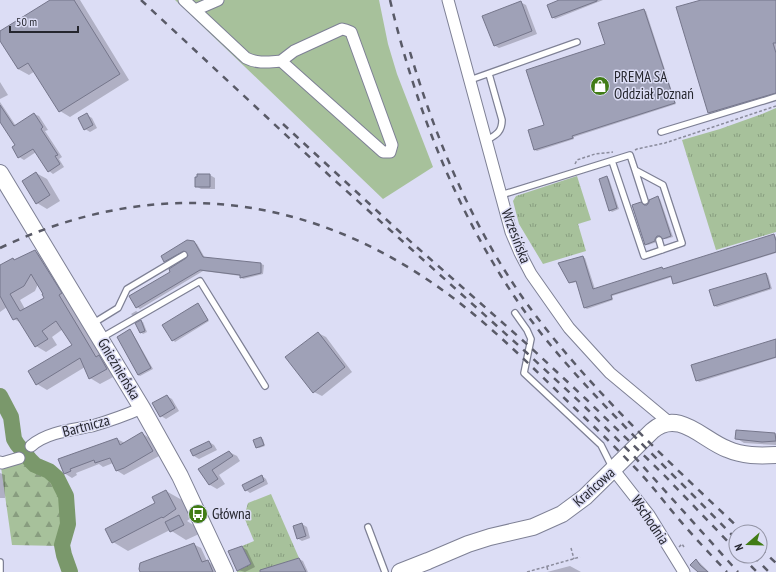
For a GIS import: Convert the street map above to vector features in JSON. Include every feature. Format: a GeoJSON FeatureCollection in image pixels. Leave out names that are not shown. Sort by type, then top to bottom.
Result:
{"type":"FeatureCollection","features":[{"type":"Feature","properties":{"kind":"street"},"geometry":{"type":"LineString","coordinates":[[184,0],[246,58],[254,62],[263,63],[281,61],[294,51],[342,29],[351,32],[392,145],[390,152],[383,152],[281,61]]}},
{"type":"Feature","properties":{"kind":"street"},"geometry":{"type":"LineString","coordinates":[[195,10],[218,0]]}},
{"type":"Feature","properties":{"kind":"street","name":"Wrzesińska"},"geometry":{"type":"LineString","coordinates":[[448,0],[501,196],[520,253],[531,274],[569,328],[610,373],[670,422]]}},
{"type":"Feature","properties":{"kind":"street","name":"Gnieźnieńska"},"geometry":{"type":"LineString","coordinates":[[0,173],[142,408],[180,476],[224,572]]}},
{"type":"Feature","properties":{"kind":"street","name":"Bartnicza"},"geometry":{"type":"LineString","coordinates":[[31,446],[53,435],[114,419],[142,408]]}},
{"type":"Feature","properties":{"kind":"street"},"geometry":{"type":"LineString","coordinates":[[670,422],[687,427],[727,449],[743,454],[764,456],[776,455]]}},
{"type":"Feature","properties":{"kind":"street","name":"Krańcowa"},"geometry":{"type":"LineString","coordinates":[[400,572],[427,567],[475,542],[533,527],[548,521],[575,505],[658,427],[670,422]]}},
{"type":"Feature","properties":{"kind":"street"},"geometry":{"type":"LineString","coordinates":[[0,462],[2,463],[19,458]]}},
{"type":"Feature","properties":{"kind":"street","name":"Wschodnia"},"geometry":{"type":"LineString","coordinates":[[613,469],[649,515],[684,572]]}},
{"type":"Feature","properties":{"kind":"lane"},"geometry":{"type":"LineString","coordinates":[[470,80],[576,42]]}},
{"type":"Feature","properties":{"kind":"lane"},"geometry":{"type":"LineString","coordinates":[[487,140],[497,135],[502,128],[502,120],[488,74]]}},
{"type":"Feature","properties":{"kind":"lane"},"geometry":{"type":"LineString","coordinates":[[661,132],[776,97]]}},
{"type":"Feature","properties":{"kind":"lane"},"geometry":{"type":"LineString","coordinates":[[501,196],[630,155],[645,201]]}},
{"type":"Feature","properties":{"kind":"lane"},"geometry":{"type":"LineString","coordinates":[[612,161],[644,256],[682,243],[663,185],[635,170]]}},
{"type":"Feature","properties":{"kind":"lane"},"geometry":{"type":"LineString","coordinates":[[658,240],[662,250]]}},
{"type":"Feature","properties":{"kind":"lane"},"geometry":{"type":"LineString","coordinates":[[92,324],[118,308],[127,289],[184,255]]}},
{"type":"Feature","properties":{"kind":"lane"},"geometry":{"type":"LineString","coordinates":[[101,339],[200,281],[265,386]]}},
{"type":"Feature","properties":{"kind":"lane"},"geometry":{"type":"LineString","coordinates":[[515,313],[527,330],[531,339],[524,373],[601,445],[613,469]]}},
{"type":"Feature","properties":{"kind":"lane"},"geometry":{"type":"LineString","coordinates":[[368,527],[385,572]]}},
{"type":"Feature","properties":{"kind":"lane"},"geometry":{"type":"LineString","coordinates":[[0,562],[0,572]]}},
{"type":"Feature","properties":{"kind":"path"},"geometry":{"type":"LineString","coordinates":[[630,155],[637,148],[665,143],[776,106]]}},
{"type":"Feature","properties":{"kind":"path"},"geometry":{"type":"LineString","coordinates":[[570,174],[577,160],[604,152],[615,152]]}},
{"type":"Feature","properties":{"kind":"path"},"geometry":{"type":"LineString","coordinates":[[571,548],[574,559]]}},
{"type":"Feature","properties":{"kind":"path"},"geometry":{"type":"LineString","coordinates":[[527,572],[580,557]]}},
{"type":"Feature","properties":{"kind":"path"},"geometry":{"type":"LineString","coordinates":[[547,567],[548,571]]}},
{"type":"Feature","properties":{"kind":"green space"},"geometry":{"type":"Polygon","coordinates":[[[175,0],[379,0],[388,44],[397,74],[433,167],[383,199],[175,0]]]}},
{"type":"Feature","properties":{"kind":"green space"},"geometry":{"type":"Polygon","coordinates":[[[776,108],[776,232],[716,250],[682,140],[720,129],[776,108]]]}},
{"type":"Feature","properties":{"kind":"green space"},"geometry":{"type":"Polygon","coordinates":[[[577,176],[591,220],[578,224],[586,251],[543,264],[519,224],[513,201],[516,196],[577,176]]]}},
{"type":"Feature","properties":{"kind":"green space"},"geometry":{"type":"Polygon","coordinates":[[[26,460],[37,469],[47,474],[54,482],[64,512],[64,526],[60,546],[12,545],[1,467],[26,460]]]}},
{"type":"Feature","properties":{"kind":"green space"},"geometry":{"type":"Polygon","coordinates":[[[271,494],[299,558],[272,567],[265,572],[237,572],[251,564],[242,546],[254,541],[244,517],[248,503],[271,494]]]}},
{"type":"Feature","properties":{"kind":"building"},"geometry":{"type":"Polygon","coordinates":[[[50,0],[74,0],[120,74],[59,112],[28,63],[18,69],[0,41],[0,31],[50,0]]]}},
{"type":"Feature","properties":{"kind":"building"},"geometry":{"type":"Polygon","coordinates":[[[559,0],[597,1],[552,18],[547,5],[559,0]]]}},
{"type":"Feature","properties":{"kind":"building"},"geometry":{"type":"Polygon","coordinates":[[[701,0],[776,0],[776,43],[773,43],[776,53],[776,93],[708,113],[676,7],[701,0]]]}},
{"type":"Feature","properties":{"kind":"building"},"geometry":{"type":"Polygon","coordinates":[[[521,1],[532,31],[494,46],[482,16],[521,1]]]}},
{"type":"Feature","properties":{"kind":"building","name":"PREMA SA Oddział Poznań"},"geometry":{"type":"Polygon","coordinates":[[[644,9],[675,103],[572,136],[573,138],[534,150],[528,130],[544,125],[526,70],[605,44],[598,23],[644,9]]]}},
{"type":"Feature","properties":{"kind":"building"},"geometry":{"type":"Polygon","coordinates":[[[0,105],[14,126],[34,113],[43,127],[41,129],[58,155],[55,156],[60,164],[48,172],[33,149],[18,158],[12,147],[15,145],[0,122],[0,105]]]}},
{"type":"Feature","properties":{"kind":"building"},"geometry":{"type":"Polygon","coordinates":[[[87,113],[93,125],[84,130],[78,118],[87,113]]]}},
{"type":"Feature","properties":{"kind":"building"},"geometry":{"type":"Polygon","coordinates":[[[36,172],[50,195],[36,204],[22,181],[36,172]]]}},
{"type":"Feature","properties":{"kind":"building"},"geometry":{"type":"Polygon","coordinates":[[[197,174],[210,174],[210,187],[195,187],[195,177],[197,177],[197,174]]]}},
{"type":"Feature","properties":{"kind":"building"},"geometry":{"type":"Polygon","coordinates":[[[607,176],[617,208],[609,211],[599,179],[607,176]]]}},
{"type":"Feature","properties":{"kind":"building"},"geometry":{"type":"Polygon","coordinates":[[[658,196],[671,236],[663,239],[660,236],[657,236],[655,241],[645,245],[632,205],[641,202],[644,205],[647,205],[649,200],[658,196]]]}},
{"type":"Feature","properties":{"kind":"building"},"geometry":{"type":"Polygon","coordinates":[[[774,234],[776,241],[776,252],[673,284],[671,276],[611,295],[612,299],[584,308],[576,281],[569,283],[558,263],[583,256],[593,289],[662,267],[663,269],[774,234]]]}},
{"type":"Feature","properties":{"kind":"building"},"geometry":{"type":"Polygon","coordinates":[[[187,240],[194,241],[203,257],[261,263],[261,273],[240,278],[240,275],[200,270],[136,308],[129,296],[170,272],[169,269],[186,258],[188,255],[184,251],[164,262],[161,256],[187,240]]]}},
{"type":"Feature","properties":{"kind":"building"},"geometry":{"type":"Polygon","coordinates":[[[35,250],[62,293],[59,295],[96,357],[99,355],[107,369],[89,379],[80,358],[36,385],[28,371],[72,345],[56,321],[42,331],[48,339],[35,347],[17,318],[13,320],[0,296],[0,265],[13,258],[14,260],[35,250]],[[31,274],[24,286],[10,294],[20,311],[44,298],[31,274]]]}},
{"type":"Feature","properties":{"kind":"building"},"geometry":{"type":"Polygon","coordinates":[[[766,273],[770,288],[714,306],[709,290],[766,273]]]}},
{"type":"Feature","properties":{"kind":"building"},"geometry":{"type":"Polygon","coordinates":[[[198,303],[208,320],[172,341],[162,325],[198,303]]]}},
{"type":"Feature","properties":{"kind":"building"},"geometry":{"type":"Polygon","coordinates":[[[141,320],[145,331],[140,333],[135,323],[141,320]]]}},
{"type":"Feature","properties":{"kind":"building"},"geometry":{"type":"Polygon","coordinates":[[[130,329],[151,368],[138,375],[117,337],[130,329]]]}},
{"type":"Feature","properties":{"kind":"building"},"geometry":{"type":"Polygon","coordinates":[[[318,332],[345,367],[313,393],[285,357],[318,332]]]}},
{"type":"Feature","properties":{"kind":"building"},"geometry":{"type":"Polygon","coordinates":[[[776,339],[776,357],[696,381],[691,365],[776,339]]]}},
{"type":"Feature","properties":{"kind":"building"},"geometry":{"type":"Polygon","coordinates":[[[167,395],[175,408],[160,417],[152,403],[167,395]]]}},
{"type":"Feature","properties":{"kind":"building"},"geometry":{"type":"Polygon","coordinates":[[[736,430],[775,433],[776,441],[762,442],[735,439],[736,430]]]}},
{"type":"Feature","properties":{"kind":"building"},"geometry":{"type":"Polygon","coordinates":[[[142,432],[153,451],[124,468],[116,471],[110,458],[95,463],[94,460],[70,469],[71,471],[64,474],[58,459],[117,438],[120,445],[142,432]]]}},
{"type":"Feature","properties":{"kind":"building"},"geometry":{"type":"Polygon","coordinates":[[[261,437],[264,445],[256,448],[253,440],[261,437]]]}},
{"type":"Feature","properties":{"kind":"building"},"geometry":{"type":"Polygon","coordinates":[[[209,441],[212,447],[193,456],[190,450],[209,441]]]}},
{"type":"Feature","properties":{"kind":"building"},"geometry":{"type":"Polygon","coordinates":[[[229,451],[233,456],[212,470],[218,479],[209,485],[198,469],[229,451]]]}},
{"type":"Feature","properties":{"kind":"building"},"geometry":{"type":"Polygon","coordinates":[[[262,475],[264,481],[245,491],[242,485],[262,475]]]}},
{"type":"Feature","properties":{"kind":"building"},"geometry":{"type":"Polygon","coordinates":[[[166,490],[176,509],[163,518],[162,517],[112,543],[105,529],[155,503],[152,497],[166,490]]]}},
{"type":"Feature","properties":{"kind":"building"},"geometry":{"type":"Polygon","coordinates":[[[179,515],[184,525],[170,532],[165,522],[179,515]]]}},
{"type":"Feature","properties":{"kind":"building"},"geometry":{"type":"Polygon","coordinates":[[[302,523],[306,536],[297,539],[293,526],[302,523]]]}},
{"type":"Feature","properties":{"kind":"building"},"geometry":{"type":"Polygon","coordinates":[[[194,543],[202,562],[208,560],[213,572],[140,572],[140,563],[194,543]]]}},
{"type":"Feature","properties":{"kind":"building"},"geometry":{"type":"Polygon","coordinates":[[[242,546],[251,564],[237,571],[228,551],[242,546]]]}},
{"type":"Feature","properties":{"kind":"building"},"geometry":{"type":"Polygon","coordinates":[[[299,558],[306,572],[260,572],[260,570],[299,558]]]}},
{"type":"Feature","properties":{"kind":"building"},"geometry":{"type":"Polygon","coordinates":[[[696,559],[708,572],[698,572],[690,565],[696,559]]]}},
{"type":"Feature","properties":{"kind":"waterway","name":"Główna"},"geometry":{"type":"LineString","coordinates":[[0,396],[11,417],[14,439],[17,444],[35,465],[49,471],[57,478],[66,496],[68,524],[62,545],[70,572]]}},
{"type":"Feature","properties":{"kind":"railway"},"geometry":{"type":"LineString","coordinates":[[141,0],[331,177],[583,405],[631,453],[738,572]]}},
{"type":"Feature","properties":{"kind":"railway"},"geometry":{"type":"LineString","coordinates":[[390,0],[401,44],[415,88],[447,174],[489,256],[513,295],[540,332],[587,387],[728,531]]}},
{"type":"Feature","properties":{"kind":"railway"},"geometry":{"type":"LineString","coordinates":[[410,52],[431,117],[457,181],[488,243],[525,301],[549,333],[601,393],[657,450],[735,524]]}},
{"type":"Feature","properties":{"kind":"railway"},"geometry":{"type":"LineString","coordinates":[[283,124],[402,234],[529,346],[586,399],[664,475],[728,542]]}},
{"type":"Feature","properties":{"kind":"railway"},"geometry":{"type":"LineString","coordinates":[[0,248],[55,226],[110,211],[165,204],[220,204],[274,212],[327,228],[380,251],[448,294],[514,349],[631,464],[727,572]]}},
{"type":"Feature","properties":{"kind":"railway"},"geometry":{"type":"LineString","coordinates":[[768,556],[776,563]]}},
{"type":"Feature","properties":{"kind":"railway"},"geometry":{"type":"LineString","coordinates":[[749,564],[757,572]]}},
{"type":"Feature","properties":{"kind":"railway"},"geometry":{"type":"LineString","coordinates":[[761,564],[769,572]]}},
{"type":"Feature","properties":{"kind":"place","name":"PREMA SA Oddział Poznań"},"geometry":{"type":"Point","coordinates":[600,86]}},
{"type":"Feature","properties":{"kind":"place","name":"Główna"},"geometry":{"type":"Point","coordinates":[198,514]}}]}
